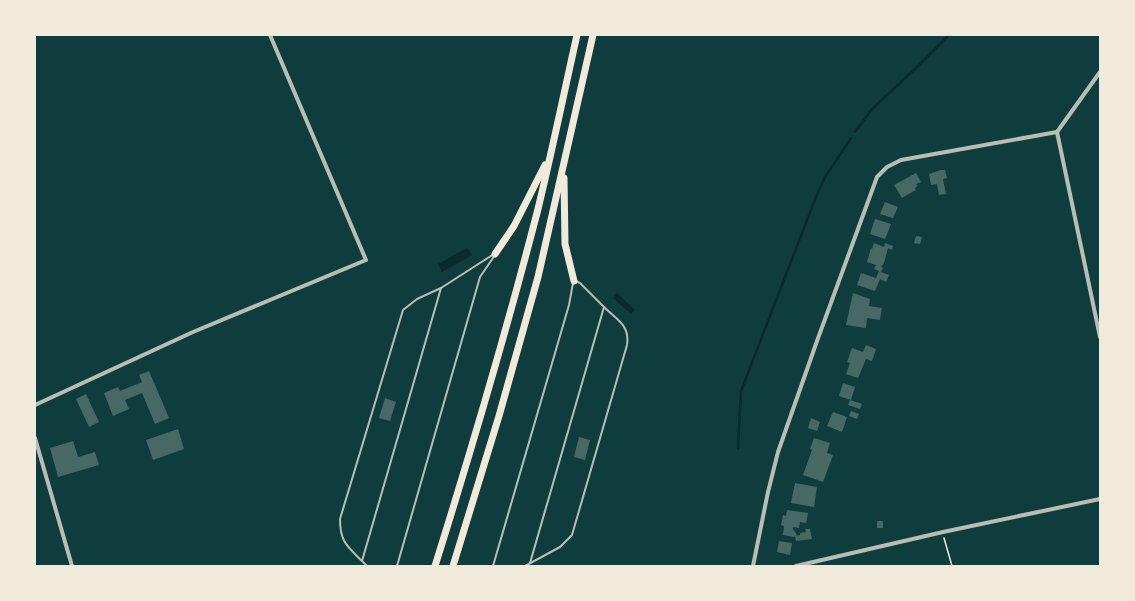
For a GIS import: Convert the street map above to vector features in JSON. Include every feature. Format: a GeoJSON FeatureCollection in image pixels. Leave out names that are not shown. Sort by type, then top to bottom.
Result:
{"type":"FeatureCollection","features":[{"type":"Feature","properties":{"kind":"highway"},"geometry":{"type":"LineString","coordinates":[[435,566],[473,444],[508,322],[538,208],[577,35]]}},
{"type":"Feature","properties":{"kind":"highway"},"geometry":{"type":"LineString","coordinates":[[453,566],[499,416],[538,277],[593,35]]}},
{"type":"Feature","properties":{"kind":"highway"},"geometry":{"type":"LineString","coordinates":[[495,254],[517,220],[551,152]]}},
{"type":"Feature","properties":{"kind":"highway"},"geometry":{"type":"LineString","coordinates":[[564,167],[565,244],[574,281]]}},
{"type":"Feature","properties":{"kind":"street"},"geometry":{"type":"LineString","coordinates":[[35,405],[193,332],[366,260],[270,35]]}},
{"type":"Feature","properties":{"kind":"street"},"geometry":{"type":"LineString","coordinates":[[754,566],[768,492],[778,452],[877,178],[887,167],[901,160],[1057,132],[1100,72]]}},
{"type":"Feature","properties":{"kind":"street"},"geometry":{"type":"LineString","coordinates":[[1057,132],[1100,337]]}},
{"type":"Feature","properties":{"kind":"street"},"geometry":{"type":"LineString","coordinates":[[35,438],[72,566]]}},
{"type":"Feature","properties":{"kind":"street"},"geometry":{"type":"LineString","coordinates":[[796,566],[943,532],[1100,499]]}},
{"type":"Feature","properties":{"kind":"lane"},"geometry":{"type":"LineString","coordinates":[[368,566],[345,545],[340,529],[340,519],[403,310],[417,299],[441,288],[495,254]]}},
{"type":"Feature","properties":{"kind":"lane"},"geometry":{"type":"LineString","coordinates":[[397,566],[480,277],[495,254]]}},
{"type":"Feature","properties":{"kind":"lane"},"geometry":{"type":"LineString","coordinates":[[493,566],[569,305],[574,281],[580,283],[625,326],[628,337],[627,346],[572,535],[568,541],[560,547],[525,566]]}},
{"type":"Feature","properties":{"kind":"lane"},"geometry":{"type":"LineString","coordinates":[[362,561],[441,288]]}},
{"type":"Feature","properties":{"kind":"lane"},"geometry":{"type":"LineString","coordinates":[[530,563],[604,307]]}},
{"type":"Feature","properties":{"kind":"path"},"geometry":{"type":"LineString","coordinates":[[943,532],[952,566]]}},
{"type":"Feature","properties":{"kind":"water"},"geometry":{"type":"Polygon","coordinates":[[[467,248],[472,255],[442,272],[438,264],[467,248]]]}},
{"type":"Feature","properties":{"kind":"water"},"geometry":{"type":"Polygon","coordinates":[[[617,293],[635,310],[631,314],[613,298],[617,293]]]}},
{"type":"Feature","properties":{"kind":"building"},"geometry":{"type":"Polygon","coordinates":[[[945,170],[947,178],[943,179],[946,194],[939,195],[937,184],[931,185],[929,174],[945,170]]]}},
{"type":"Feature","properties":{"kind":"building"},"geometry":{"type":"Polygon","coordinates":[[[916,173],[921,182],[916,184],[918,186],[915,188],[916,190],[902,198],[894,185],[916,173]]]}},
{"type":"Feature","properties":{"kind":"building"},"geometry":{"type":"Polygon","coordinates":[[[885,202],[898,207],[893,218],[880,214],[885,202]]]}},
{"type":"Feature","properties":{"kind":"building"},"geometry":{"type":"Polygon","coordinates":[[[875,219],[891,224],[885,239],[870,234],[875,219]]]}},
{"type":"Feature","properties":{"kind":"building"},"geometry":{"type":"Polygon","coordinates":[[[916,236],[922,237],[920,244],[914,243],[916,236]]]}},
{"type":"Feature","properties":{"kind":"building"},"geometry":{"type":"Polygon","coordinates":[[[874,243],[884,247],[885,243],[893,246],[892,250],[888,248],[884,263],[881,267],[883,268],[881,272],[889,275],[886,282],[880,279],[875,291],[857,285],[861,273],[876,278],[879,271],[874,269],[876,265],[867,262],[874,243]]]}},
{"type":"Feature","properties":{"kind":"building"},"geometry":{"type":"Polygon","coordinates":[[[853,293],[870,299],[869,306],[882,308],[880,320],[867,318],[866,328],[846,325],[853,293]]]}},
{"type":"Feature","properties":{"kind":"building"},"geometry":{"type":"Polygon","coordinates":[[[866,345],[876,349],[872,361],[866,359],[858,378],[846,374],[850,363],[847,362],[852,348],[863,352],[866,345]]]}},
{"type":"Feature","properties":{"kind":"building"},"geometry":{"type":"Polygon","coordinates":[[[149,371],[169,418],[155,424],[142,393],[125,400],[129,409],[113,416],[104,393],[118,387],[120,391],[142,382],[139,375],[149,371]]]}},
{"type":"Feature","properties":{"kind":"building"},"geometry":{"type":"Polygon","coordinates":[[[843,383],[855,387],[851,400],[839,396],[843,383]]]}},
{"type":"Feature","properties":{"kind":"building"},"geometry":{"type":"Polygon","coordinates":[[[86,394],[99,422],[89,427],[76,399],[86,394]]]}},
{"type":"Feature","properties":{"kind":"building"},"geometry":{"type":"Polygon","coordinates":[[[385,398],[396,402],[390,421],[379,418],[385,398]]]}},
{"type":"Feature","properties":{"kind":"building"},"geometry":{"type":"Polygon","coordinates":[[[850,400],[862,404],[860,409],[848,405],[850,400]]]}},
{"type":"Feature","properties":{"kind":"building"},"geometry":{"type":"Polygon","coordinates":[[[851,411],[859,414],[857,419],[849,416],[851,411]]]}},
{"type":"Feature","properties":{"kind":"building"},"geometry":{"type":"Polygon","coordinates":[[[833,412],[847,417],[842,432],[827,426],[833,412]]]}},
{"type":"Feature","properties":{"kind":"building"},"geometry":{"type":"Polygon","coordinates":[[[811,418],[820,422],[817,431],[808,428],[811,418]]]}},
{"type":"Feature","properties":{"kind":"building"},"geometry":{"type":"Polygon","coordinates":[[[178,429],[184,449],[153,460],[146,440],[178,429]]]}},
{"type":"Feature","properties":{"kind":"building"},"geometry":{"type":"Polygon","coordinates":[[[579,437],[590,440],[585,460],[574,457],[579,437]]]}},
{"type":"Feature","properties":{"kind":"building"},"geometry":{"type":"Polygon","coordinates":[[[814,438],[830,443],[827,453],[833,455],[823,482],[803,475],[812,450],[810,449],[814,438]]]}},
{"type":"Feature","properties":{"kind":"building"},"geometry":{"type":"Polygon","coordinates":[[[73,441],[78,457],[95,452],[99,465],[58,477],[50,448],[73,441]]]}},
{"type":"Feature","properties":{"kind":"building"},"geometry":{"type":"Polygon","coordinates":[[[795,483],[817,487],[814,507],[791,503],[795,483]]]}},
{"type":"Feature","properties":{"kind":"building"},"geometry":{"type":"Polygon","coordinates":[[[787,510],[808,513],[806,523],[800,522],[799,528],[793,527],[797,535],[794,537],[783,535],[784,526],[781,525],[783,515],[786,516],[787,510]]]}},
{"type":"Feature","properties":{"kind":"building"},"geometry":{"type":"Polygon","coordinates":[[[877,521],[883,521],[883,528],[877,528],[877,521]]]}},
{"type":"Feature","properties":{"kind":"building"},"geometry":{"type":"Polygon","coordinates":[[[805,529],[810,529],[812,539],[796,541],[795,536],[806,532],[805,529]]]}},
{"type":"Feature","properties":{"kind":"building"},"geometry":{"type":"Polygon","coordinates":[[[779,541],[792,543],[790,555],[777,552],[779,541]]]}},
{"type":"Feature","properties":{"kind":"waterway"},"geometry":{"type":"LineString","coordinates":[[855,132],[872,109],[949,35]]}},
{"type":"Feature","properties":{"kind":"waterway"},"geometry":{"type":"LineString","coordinates":[[738,448],[741,391],[816,197],[825,177],[851,138]]}}]}
